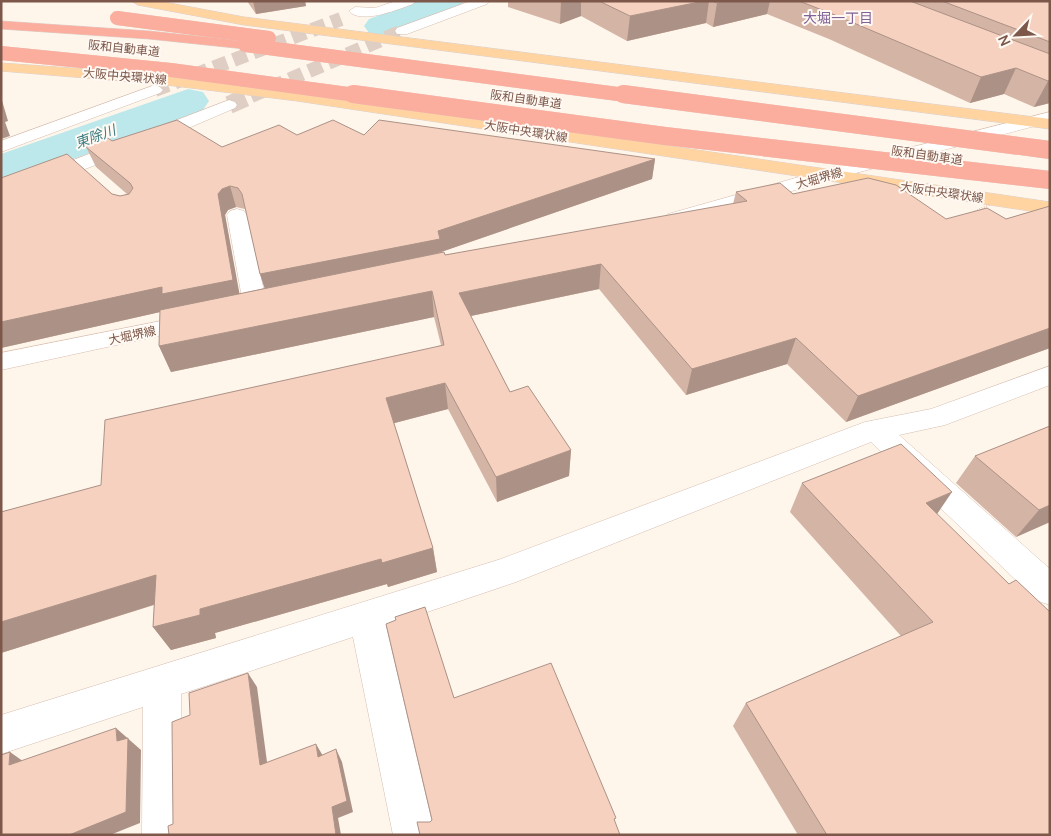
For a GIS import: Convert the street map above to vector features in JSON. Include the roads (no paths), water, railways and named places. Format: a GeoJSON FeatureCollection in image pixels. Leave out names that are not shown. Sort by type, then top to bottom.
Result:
{"type":"FeatureCollection","features":[{"type":"Feature","properties":{"kind":"highway"},"geometry":{"type":"LineString","coordinates":[[108,17],[305,43],[442,65],[606,87],[738,109]]}},
{"type":"Feature","properties":{"kind":"highway"},"geometry":{"type":"LineString","coordinates":[[1,18],[149,35]]}},
{"type":"Feature","properties":{"kind":"highway","name":"阪和自動車道"},"geometry":{"type":"LineString","coordinates":[[1,25],[149,35],[245,46],[1050,150]]}},
{"type":"Feature","properties":{"kind":"highway","name":"阪和自動車道"},"geometry":{"type":"LineString","coordinates":[[1,38],[117,47]]}},
{"type":"Feature","properties":{"kind":"highway"},"geometry":{"type":"LineString","coordinates":[[1,53],[171,70],[675,137],[1050,180]]}},
{"type":"Feature","properties":{"kind":"highway"},"geometry":{"type":"LineString","coordinates":[[302,68],[361,76]]}},
{"type":"Feature","properties":{"kind":"highway","name":"阪和自動車道"},"geometry":{"type":"LineString","coordinates":[[734,128],[1050,172]]}},
{"type":"Feature","properties":{"kind":"main road"},"geometry":{"type":"LineString","coordinates":[[138,1],[244,21],[1050,124]]}},
{"type":"Feature","properties":{"kind":"main road","name":"大阪中央環状線"},"geometry":{"type":"LineString","coordinates":[[1,67],[158,79],[297,96],[1050,208]]}},
{"type":"Feature","properties":{"kind":"street"},"geometry":{"type":"LineString","coordinates":[[340,19],[356,6],[376,12],[409,1]]}},
{"type":"Feature","properties":{"kind":"street"},"geometry":{"type":"LineString","coordinates":[[402,31],[483,1]]}},
{"type":"Feature","properties":{"kind":"street"},"geometry":{"type":"LineString","coordinates":[[1,147],[156,90]]}},
{"type":"Feature","properties":{"kind":"street"},"geometry":{"type":"LineString","coordinates":[[1,195],[229,106]]}},
{"type":"Feature","properties":{"kind":"street","name":"大堀堺線"},"geometry":{"type":"LineString","coordinates":[[654,224],[1050,117]]}},
{"type":"Feature","properties":{"kind":"street"},"geometry":{"type":"LineString","coordinates":[[80,165],[94,178]]}},
{"type":"Feature","properties":{"kind":"street","name":"大堀堺線"},"geometry":{"type":"LineString","coordinates":[[1,362],[247,311],[237,215]]}},
{"type":"Feature","properties":{"kind":"street"},"geometry":{"type":"LineString","coordinates":[[1,735],[504,572],[875,429],[935,418],[1050,375]]}},
{"type":"Feature","properties":{"kind":"street"},"geometry":{"type":"LineString","coordinates":[[875,429],[1050,590]]}},
{"type":"Feature","properties":{"kind":"street"},"geometry":{"type":"LineString","coordinates":[[367,617],[414,835]]}},
{"type":"Feature","properties":{"kind":"street"},"geometry":{"type":"LineString","coordinates":[[162,683],[163,835]]}},
{"type":"Feature","properties":{"kind":"waterway","name":"東除川"},"geometry":{"type":"LineString","coordinates":[[381,26],[448,1]]}},
{"type":"Feature","properties":{"kind":"waterway","name":"東除川"},"geometry":{"type":"LineString","coordinates":[[1,170],[188,101]]}},
{"type":"Feature","properties":{"kind":"tunnel"},"geometry":{"type":"LineString","coordinates":[[155,90],[341,19]]}},
{"type":"Feature","properties":{"kind":"tunnel"},"geometry":{"type":"LineString","coordinates":[[251,96],[402,31]]}},
{"type":"Feature","properties":{"kind":"tunnel"},"geometry":{"type":"LineString","coordinates":[[229,105],[254,94]]}},
{"type":"Feature","properties":{"kind":"district","name":"大堀一丁目"},"geometry":{"type":"Point","coordinates":[838,17]}}]}
